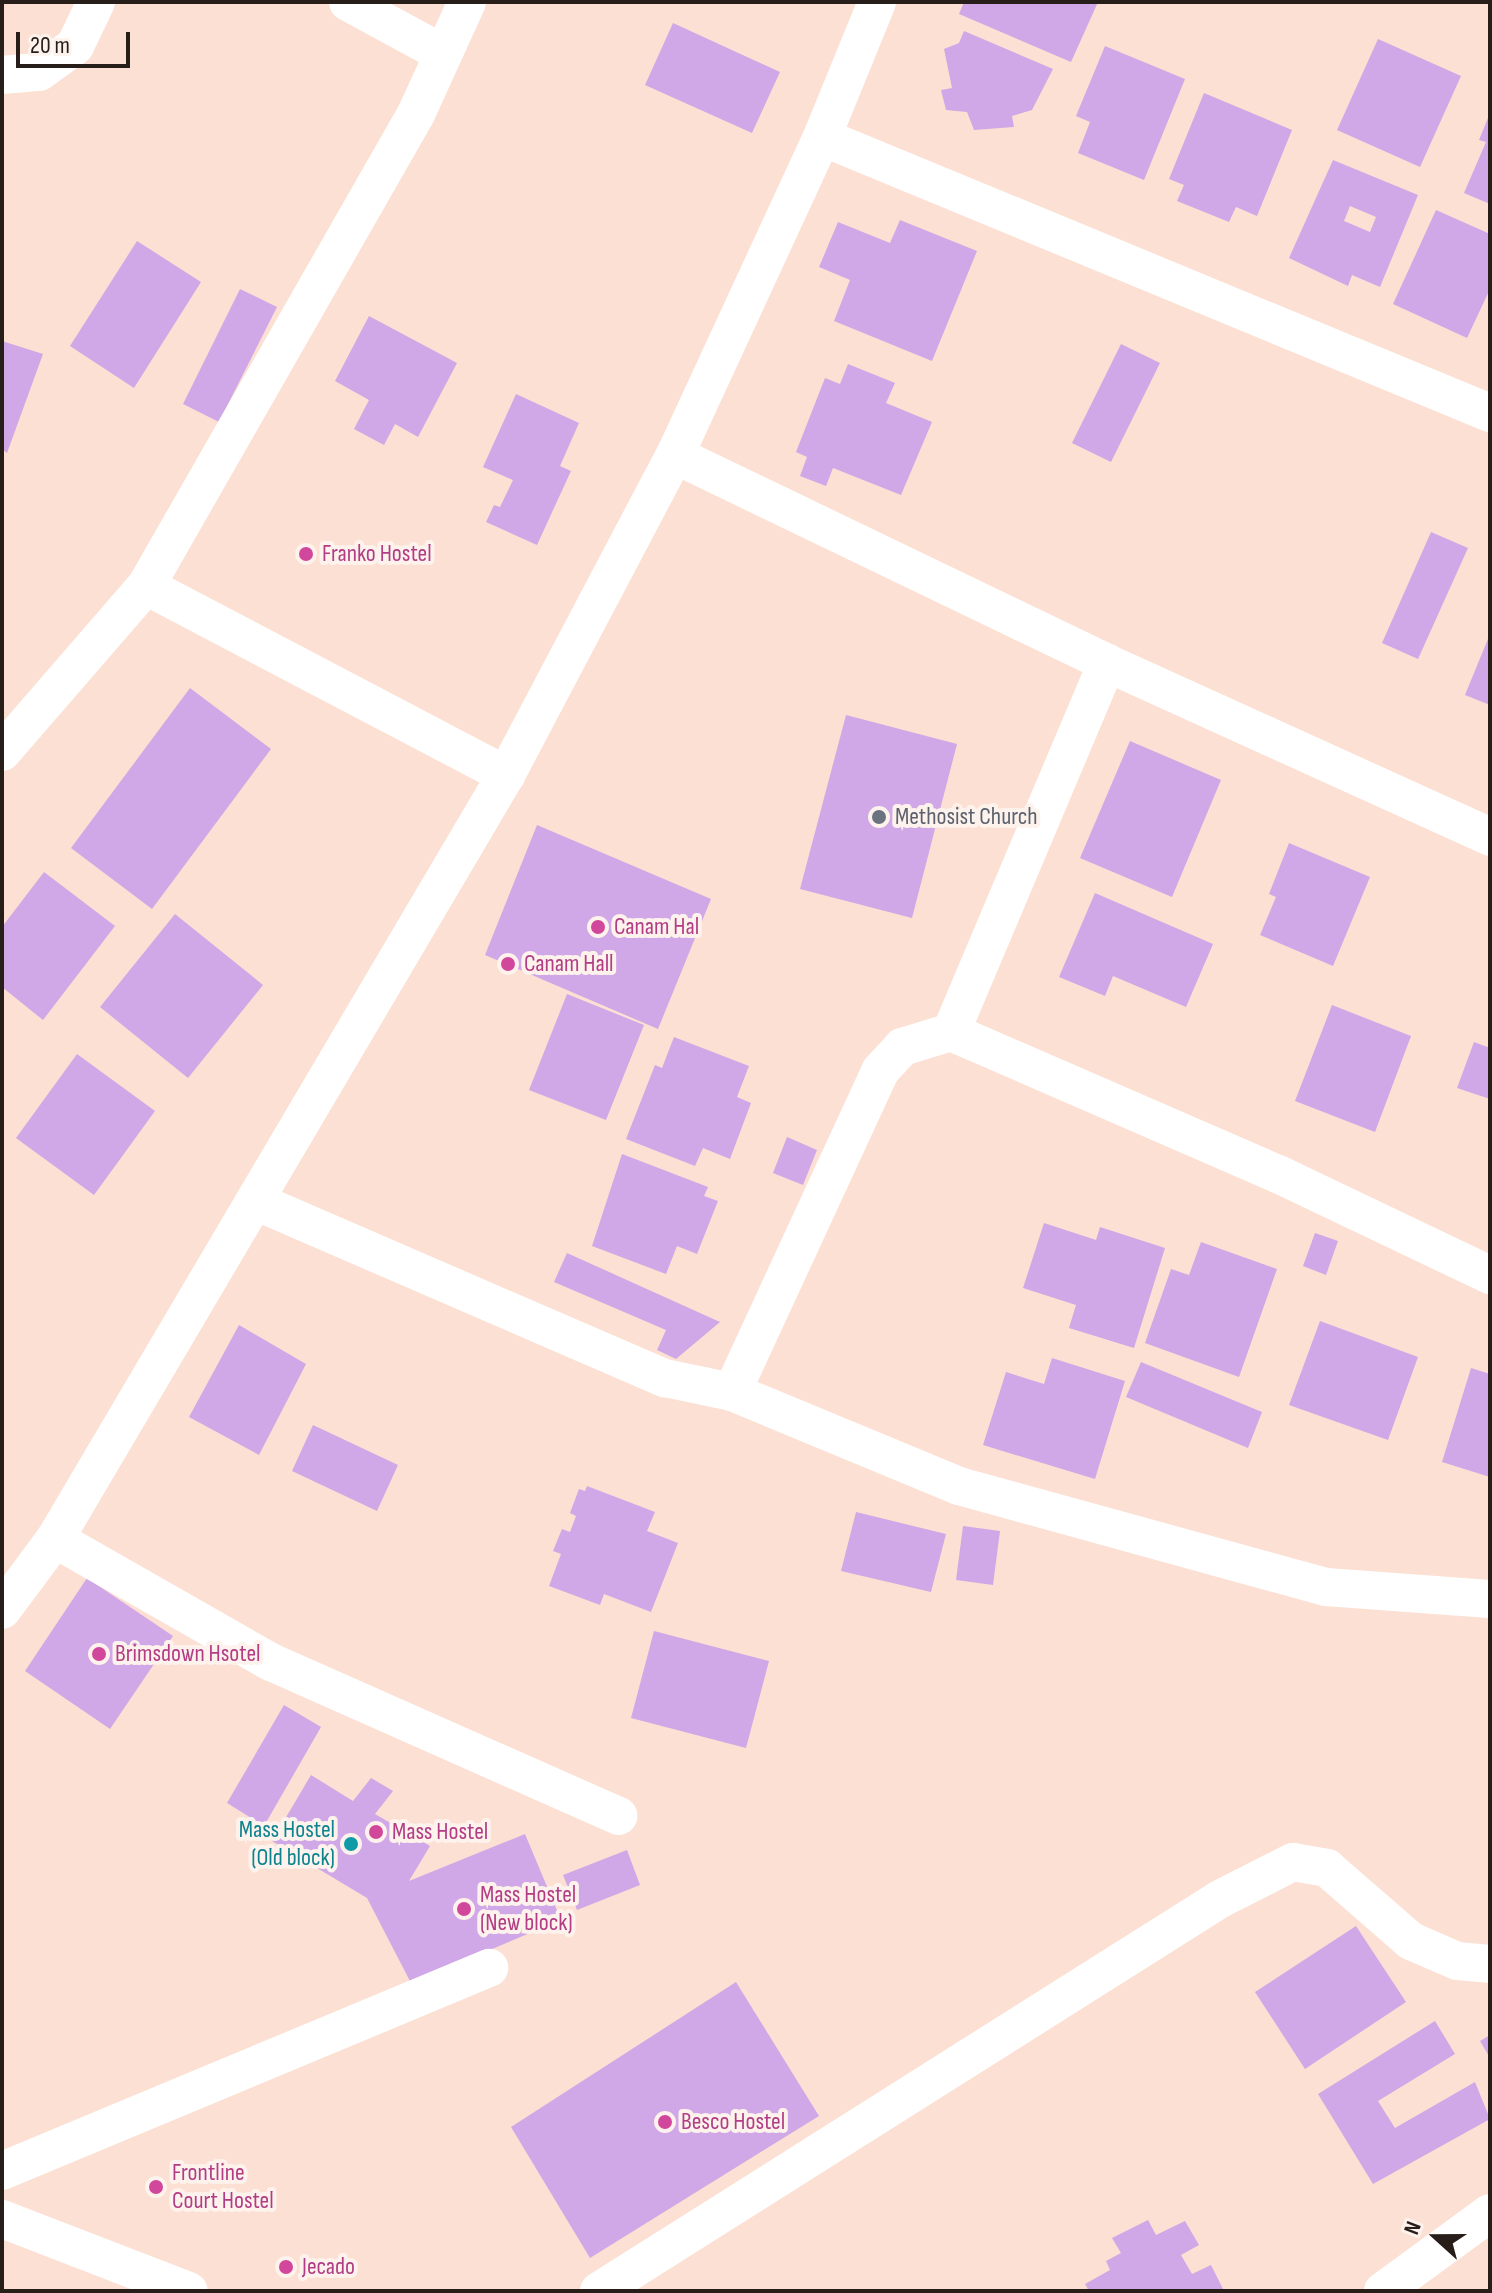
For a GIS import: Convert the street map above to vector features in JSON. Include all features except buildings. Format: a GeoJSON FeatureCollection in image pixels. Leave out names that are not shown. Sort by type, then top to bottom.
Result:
{"type":"FeatureCollection","features":[{"type":"Feature","properties":{"kind":"street"},"geometry":{"type":"LineString","coordinates":[[2,75],[39,72],[75,46],[96,2]]}},
{"type":"Feature","properties":{"kind":"street"},"geometry":{"type":"LineString","coordinates":[[348,2],[442,53]]}},
{"type":"Feature","properties":{"kind":"street"},"geometry":{"type":"LineString","coordinates":[[2,752],[18,710],[146,586],[416,114],[467,2]]}},
{"type":"Feature","properties":{"kind":"street"},"geometry":{"type":"LineString","coordinates":[[2,1610],[55,1539],[506,775],[675,455],[822,137],[877,2]]}},
{"type":"Feature","properties":{"kind":"street"},"geometry":{"type":"LineString","coordinates":[[822,137],[1490,413]]}},
{"type":"Feature","properties":{"kind":"street"},"geometry":{"type":"LineString","coordinates":[[675,455],[1107,663],[1490,837]]}},
{"type":"Feature","properties":{"kind":"street"},"geometry":{"type":"LineString","coordinates":[[146,586],[506,775]]}},
{"type":"Feature","properties":{"kind":"street"},"geometry":{"type":"LineString","coordinates":[[951,1032],[1107,663]]}},
{"type":"Feature","properties":{"kind":"street"},"geometry":{"type":"LineString","coordinates":[[732,1392],[880,1071],[902,1047],[951,1032],[1278,1174],[1490,1275]]}},
{"type":"Feature","properties":{"kind":"street"},"geometry":{"type":"LineString","coordinates":[[255,1201],[665,1378],[732,1392],[959,1486],[1311,1583],[1490,1599]]}},
{"type":"Feature","properties":{"kind":"street"},"geometry":{"type":"LineString","coordinates":[[55,1539],[271,1662],[618,1816]]}},
{"type":"Feature","properties":{"kind":"street"},"geometry":{"type":"LineString","coordinates":[[599,2291],[1220,1899],[1293,1862],[1327,1868],[1411,1941],[1457,1961],[1490,1964]]}},
{"type":"Feature","properties":{"kind":"street"},"geometry":{"type":"LineString","coordinates":[[2,2171],[489,1968]]}},
{"type":"Feature","properties":{"kind":"street"},"geometry":{"type":"LineString","coordinates":[[1383,2291],[1490,2213]]}},
{"type":"Feature","properties":{"kind":"street"},"geometry":{"type":"LineString","coordinates":[[2,2219],[189,2291]]}},
{"type":"Feature","properties":{"kind":"place","name":"Franko Hostel"},"geometry":{"type":"Point","coordinates":[306,554]}},
{"type":"Feature","properties":{"kind":"place","name":"Methosist Church"},"geometry":{"type":"Point","coordinates":[879,817]}},
{"type":"Feature","properties":{"kind":"place","name":"Canam Hal"},"geometry":{"type":"Point","coordinates":[598,927]}},
{"type":"Feature","properties":{"kind":"place","name":"Canam Hall"},"geometry":{"type":"Point","coordinates":[508,964]}},
{"type":"Feature","properties":{"kind":"place","name":"Brimsdown Hsotel"},"geometry":{"type":"Point","coordinates":[99,1654]}},
{"type":"Feature","properties":{"kind":"place","name":"Mass Hostel"},"geometry":{"type":"Point","coordinates":[376,1832]}},
{"type":"Feature","properties":{"kind":"place","name":"Mass Hostel (Old block)"},"geometry":{"type":"Point","coordinates":[351,1844]}},
{"type":"Feature","properties":{"kind":"place","name":"Mass Hostel (New block)"},"geometry":{"type":"Point","coordinates":[464,1909]}},
{"type":"Feature","properties":{"kind":"place","name":"Besco Hostel"},"geometry":{"type":"Point","coordinates":[665,2122]}},
{"type":"Feature","properties":{"kind":"place","name":"Frontline Court Hostel"},"geometry":{"type":"Point","coordinates":[156,2187]}},
{"type":"Feature","properties":{"kind":"place","name":"Jecado"},"geometry":{"type":"Point","coordinates":[286,2267]}}]}
